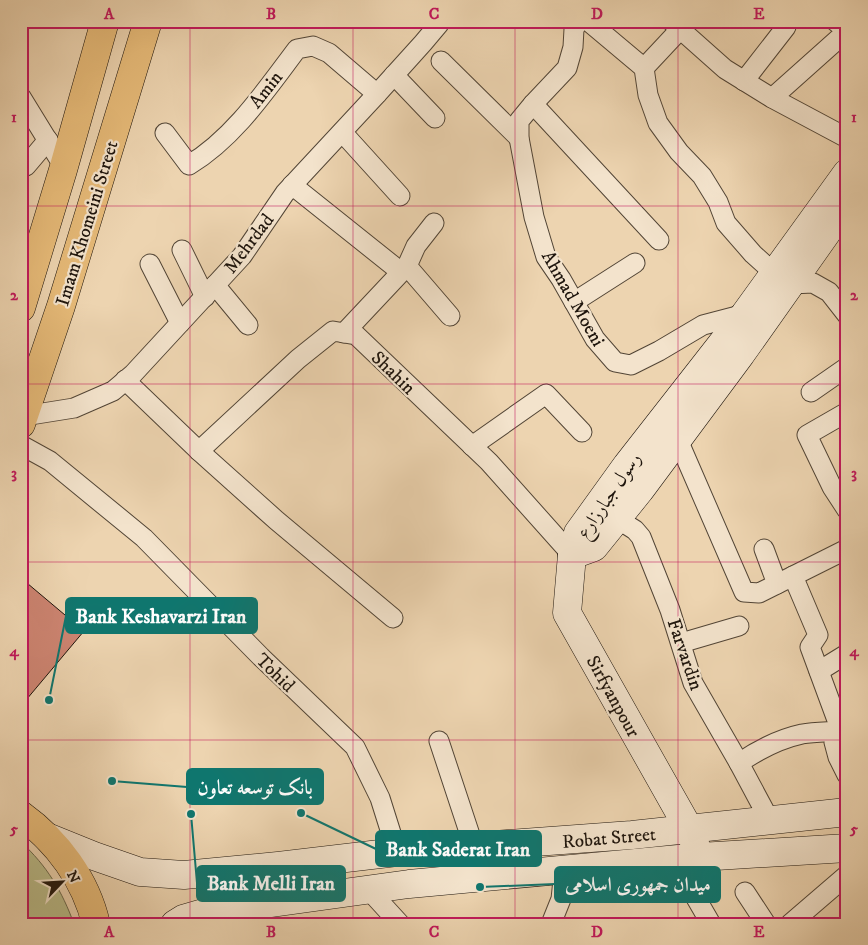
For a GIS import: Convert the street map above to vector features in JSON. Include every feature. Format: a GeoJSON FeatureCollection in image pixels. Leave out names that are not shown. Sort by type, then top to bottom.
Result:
{"type":"FeatureCollection","features":[{"type":"Feature","properties":{"kind":"main road","name":"Imam Khomeini Street"},"geometry":{"type":"LineString","coordinates":[[23,292],[64,166],[105,21]]}},
{"type":"Feature","properties":{"kind":"main road","name":"Imam Khomeini Street"},"geometry":{"type":"LineString","coordinates":[[23,420],[61,306],[148,21]]}},
{"type":"Feature","properties":{"kind":"main road","name":"رسول جبارزارع"},"geometry":{"type":"LineString","coordinates":[[572,555],[594,547],[640,490],[742,354],[783,279],[847,173]]}},
{"type":"Feature","properties":{"kind":"main road","name":"رسول جبارزارع"},"geometry":{"type":"LineString","coordinates":[[572,555],[578,533],[627,465],[744,314],[783,279],[847,204]]}},
{"type":"Feature","properties":{"kind":"main road","name":"Sirfyanpour"},"geometry":{"type":"LineString","coordinates":[[572,555],[567,613],[689,830],[687,858]]}},
{"type":"Feature","properties":{"kind":"main road","name":"Robat Street"},"geometry":{"type":"LineString","coordinates":[[48,837],[140,872],[184,875],[397,852],[689,830],[847,812]]}},
{"type":"Feature","properties":{"kind":"main road"},"geometry":{"type":"LineString","coordinates":[[21,815],[48,837],[63,855],[76,874],[96,924]]}},
{"type":"Feature","properties":{"kind":"main road","name":"Robat Street"},"geometry":{"type":"LineString","coordinates":[[175,924],[184,918],[213,918],[368,889],[687,858],[847,848]]}},
{"type":"Feature","properties":{"kind":"street","name":"Mehrdad"},"geometry":{"type":"LineString","coordinates":[[23,420],[74,408],[113,391],[133,374],[242,256],[285,193],[394,75],[439,24],[437,21]]}},
{"type":"Feature","properties":{"kind":"street","name":"Ahmad Moeni"},"geometry":{"type":"LineString","coordinates":[[579,21],[574,29],[573,47],[567,68],[519,121],[519,138],[534,217],[546,256],[594,339],[615,362],[631,365],[703,325],[744,314]]}},
{"type":"Feature","properties":{"kind":"street"},"geometry":{"type":"LineString","coordinates":[[588,21],[644,68],[648,95],[658,123],[679,152],[702,176],[718,202],[726,222],[752,254],[783,279],[813,284],[829,292],[847,315]]}},
{"type":"Feature","properties":{"kind":"street"},"geometry":{"type":"LineString","coordinates":[[772,98],[847,31],[835,21]]}},
{"type":"Feature","properties":{"kind":"street"},"geometry":{"type":"LineString","coordinates":[[644,68],[680,24],[725,69],[772,98],[847,138]]}},
{"type":"Feature","properties":{"kind":"street"},"geometry":{"type":"LineString","coordinates":[[744,81],[786,27]]}},
{"type":"Feature","properties":{"kind":"street","name":"Amin"},"geometry":{"type":"LineString","coordinates":[[165,133],[189,165],[203,157],[246,114],[297,49],[313,46],[329,53],[377,94]]}},
{"type":"Feature","properties":{"kind":"street"},"geometry":{"type":"LineString","coordinates":[[441,61],[519,138]]}},
{"type":"Feature","properties":{"kind":"street"},"geometry":{"type":"LineString","coordinates":[[394,75],[434,118]]}},
{"type":"Feature","properties":{"kind":"street"},"geometry":{"type":"LineString","coordinates":[[21,98],[64,166]]}},
{"type":"Feature","properties":{"kind":"street"},"geometry":{"type":"LineString","coordinates":[[533,104],[659,240]]}},
{"type":"Feature","properties":{"kind":"street"},"geometry":{"type":"LineString","coordinates":[[342,132],[400,196]]}},
{"type":"Feature","properties":{"kind":"street"},"geometry":{"type":"LineString","coordinates":[[21,168],[26,166],[48,140]]}},
{"type":"Feature","properties":{"kind":"street"},"geometry":{"type":"LineString","coordinates":[[292,185],[404,269],[450,316]]}},
{"type":"Feature","properties":{"kind":"street"},"geometry":{"type":"LineString","coordinates":[[199,451],[298,359],[333,331],[344,333],[404,269],[416,246],[434,223]]}},
{"type":"Feature","properties":{"kind":"street"},"geometry":{"type":"LineString","coordinates":[[182,250],[210,291],[248,325]]}},
{"type":"Feature","properties":{"kind":"street"},"geometry":{"type":"LineString","coordinates":[[150,264],[180,323]]}},
{"type":"Feature","properties":{"kind":"street"},"geometry":{"type":"LineString","coordinates":[[574,302],[635,264]]}},
{"type":"Feature","properties":{"kind":"street","name":"Shahin"},"geometry":{"type":"LineString","coordinates":[[344,333],[356,335],[489,462],[572,555]]}},
{"type":"Feature","properties":{"kind":"street"},"geometry":{"type":"LineString","coordinates":[[811,392],[847,367]]}},
{"type":"Feature","properties":{"kind":"street"},"geometry":{"type":"LineString","coordinates":[[125,380],[199,451],[276,520],[393,618]]}},
{"type":"Feature","properties":{"kind":"street"},"geometry":{"type":"LineString","coordinates":[[472,446],[546,394],[582,432]]}},
{"type":"Feature","properties":{"kind":"street"},"geometry":{"type":"LineString","coordinates":[[847,412],[807,435],[832,488],[847,510]]}},
{"type":"Feature","properties":{"kind":"street"},"geometry":{"type":"LineString","coordinates":[[678,440],[744,592],[759,593],[847,549]]}},
{"type":"Feature","properties":{"kind":"street","name":"Tohid"},"geometry":{"type":"LineString","coordinates":[[21,445],[50,462],[144,538],[260,657],[355,747],[380,798],[397,852]]}},
{"type":"Feature","properties":{"kind":"street","name":"Farvardin"},"geometry":{"type":"LineString","coordinates":[[616,518],[641,536],[664,594],[681,643],[692,683],[770,821]]}},
{"type":"Feature","properties":{"kind":"street"},"geometry":{"type":"LineString","coordinates":[[764,549],[818,635],[810,647],[841,731]]}},
{"type":"Feature","properties":{"kind":"street"},"geometry":{"type":"LineString","coordinates":[[681,643],[739,626]]}},
{"type":"Feature","properties":{"kind":"street"},"geometry":{"type":"LineString","coordinates":[[819,671],[845,656]]}},
{"type":"Feature","properties":{"kind":"street"},"geometry":{"type":"LineString","coordinates":[[738,763],[758,750],[802,734],[841,731]]}},
{"type":"Feature","properties":{"kind":"street"},"geometry":{"type":"LineString","coordinates":[[841,731],[834,742],[838,757],[847,775]]}},
{"type":"Feature","properties":{"kind":"street"},"geometry":{"type":"LineString","coordinates":[[439,741],[474,847]]}},
{"type":"Feature","properties":{"kind":"street"},"geometry":{"type":"LineString","coordinates":[[687,858],[711,924]]}},
{"type":"Feature","properties":{"kind":"street"},"geometry":{"type":"LineString","coordinates":[[551,924],[561,899],[564,870]]}},
{"type":"Feature","properties":{"kind":"street"},"geometry":{"type":"LineString","coordinates":[[790,924],[847,875]]}},
{"type":"Feature","properties":{"kind":"street"},"geometry":{"type":"LineString","coordinates":[[368,889],[400,924]]}},
{"type":"Feature","properties":{"kind":"street"},"geometry":{"type":"LineString","coordinates":[[745,892],[766,924]]}},
{"type":"Feature","properties":{"kind":"green space"},"geometry":{"type":"Polygon","coordinates":[[[21,842],[39,860],[53,880],[74,924],[21,924],[21,842]]]}},
{"type":"Feature","properties":{"kind":"building"},"geometry":{"type":"Polygon","coordinates":[[[21,578],[84,631],[21,706],[21,578]]]}},
{"type":"Feature","properties":{"kind":"place","name":"Bank Keshavarzi Iran"},"geometry":{"type":"Point","coordinates":[49,700]}},
{"type":"Feature","properties":{"kind":"place","name":"بانک توسعه تعاون"},"geometry":{"type":"Point","coordinates":[112,781]}},
{"type":"Feature","properties":{"kind":"place","name":"Bank Saderat Iran"},"geometry":{"type":"Point","coordinates":[301,813]}},
{"type":"Feature","properties":{"kind":"place","name":"Bank Melli Iran"},"geometry":{"type":"Point","coordinates":[191,814]}},
{"type":"Feature","properties":{"kind":"place","name":"میدان جمهوری اسلامی"},"geometry":{"type":"Point","coordinates":[480,887]}}]}
